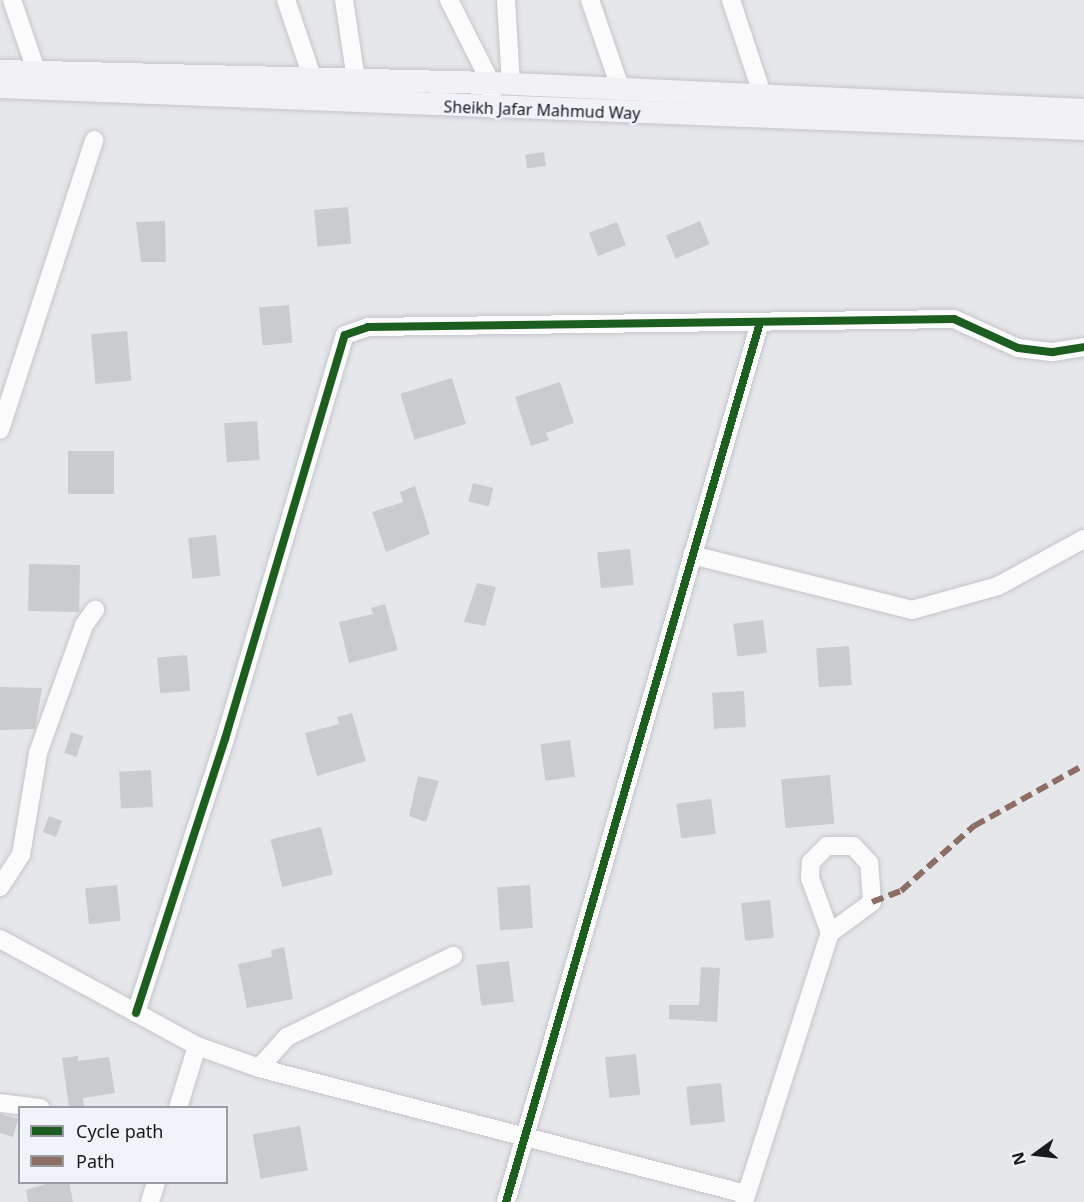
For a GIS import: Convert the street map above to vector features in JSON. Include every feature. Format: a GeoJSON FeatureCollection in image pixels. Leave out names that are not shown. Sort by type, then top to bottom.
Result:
{"type":"FeatureCollection","features":[{"type":"Feature","properties":{"kind":"main road","name":"Sheikh Jafar Mahmud Way"},"geometry":{"type":"LineString","coordinates":[[0,71],[312,77],[762,94],[1084,110]]}},
{"type":"Feature","properties":{"kind":"main road","name":"Sheikh Jafar Mahmud Way"},"geometry":{"type":"LineString","coordinates":[[0,87],[493,110],[1084,129]]}},
{"type":"Feature","properties":{"kind":"street"},"geometry":{"type":"LineString","coordinates":[[12,0],[37,73]]}},
{"type":"Feature","properties":{"kind":"street"},"geometry":{"type":"LineString","coordinates":[[286,0],[312,77]]}},
{"type":"Feature","properties":{"kind":"street"},"geometry":{"type":"LineString","coordinates":[[344,0],[356,79]]}},
{"type":"Feature","properties":{"kind":"street"},"geometry":{"type":"LineString","coordinates":[[449,0],[502,84]]}},
{"type":"Feature","properties":{"kind":"street"},"geometry":{"type":"LineString","coordinates":[[493,110],[502,84],[506,0]]}},
{"type":"Feature","properties":{"kind":"street"},"geometry":{"type":"LineString","coordinates":[[590,0],[621,90]]}},
{"type":"Feature","properties":{"kind":"street"},"geometry":{"type":"LineString","coordinates":[[731,0],[762,94]]}},
{"type":"Feature","properties":{"kind":"street"},"geometry":{"type":"LineString","coordinates":[[0,430],[94,140]]}},
{"type":"Feature","properties":{"kind":"street"},"geometry":{"type":"LineString","coordinates":[[136,1013],[225,739],[345,335],[368,327],[759,326],[954,320],[1017,348],[1053,351],[1084,347]]}},
{"type":"Feature","properties":{"kind":"street"},"geometry":{"type":"LineString","coordinates":[[506,1202],[759,326]]}},
{"type":"Feature","properties":{"kind":"street"},"geometry":{"type":"LineString","coordinates":[[692,555],[912,610],[998,586],[1084,539]]}},
{"type":"Feature","properties":{"kind":"street"},"geometry":{"type":"LineString","coordinates":[[0,887],[21,855],[38,753],[84,625],[95,610]]}},
{"type":"Feature","properties":{"kind":"street"},"geometry":{"type":"LineString","coordinates":[[0,939],[197,1046],[259,1068],[525,1136],[745,1198],[830,933],[872,902],[869,863],[853,846],[827,846],[811,862],[810,878],[830,933]]}},
{"type":"Feature","properties":{"kind":"street"},"geometry":{"type":"LineString","coordinates":[[259,1068],[287,1037],[453,956]]}},
{"type":"Feature","properties":{"kind":"street"},"geometry":{"type":"LineString","coordinates":[[178,1106],[197,1046]]}},
{"type":"Feature","properties":{"kind":"street"},"geometry":{"type":"LineString","coordinates":[[0,1103],[31,1106]]}},
{"type":"Feature","properties":{"kind":"street"},"geometry":{"type":"LineString","coordinates":[[150,1202],[155,1184]]}},
{"type":"Feature","properties":{"kind":"building"},"geometry":{"type":"Polygon","coordinates":[[[544,152],[546,166],[527,169],[525,155],[544,152]]]}},
{"type":"Feature","properties":{"kind":"building"},"geometry":{"type":"Polygon","coordinates":[[[348,207],[351,244],[317,247],[314,210],[348,207]]]}},
{"type":"Feature","properties":{"kind":"building"},"geometry":{"type":"Polygon","coordinates":[[[165,221],[166,262],[141,262],[136,222],[165,221]]]}},
{"type":"Feature","properties":{"kind":"building"},"geometry":{"type":"Polygon","coordinates":[[[700,221],[710,244],[676,258],[666,235],[700,221]]]}},
{"type":"Feature","properties":{"kind":"building"},"geometry":{"type":"Polygon","coordinates":[[[617,222],[626,245],[598,256],[589,233],[617,222]]]}},
{"type":"Feature","properties":{"kind":"building"},"geometry":{"type":"Polygon","coordinates":[[[289,305],[292,343],[262,345],[259,308],[289,305]]]}},
{"type":"Feature","properties":{"kind":"building"},"geometry":{"type":"Polygon","coordinates":[[[127,331],[131,381],[95,384],[91,334],[127,331]]]}},
{"type":"Feature","properties":{"kind":"building"},"geometry":{"type":"Polygon","coordinates":[[[452,378],[466,424],[414,440],[400,394],[452,378]]]}},
{"type":"Feature","properties":{"kind":"building"},"geometry":{"type":"Polygon","coordinates":[[[560,382],[574,423],[546,433],[549,440],[531,446],[515,397],[560,382]]]}},
{"type":"Feature","properties":{"kind":"building"},"geometry":{"type":"Polygon","coordinates":[[[257,421],[260,460],[227,462],[224,423],[257,421]]]}},
{"type":"Feature","properties":{"kind":"building"},"geometry":{"type":"Polygon","coordinates":[[[68,451],[114,451],[114,494],[68,494],[68,451]]]}},
{"type":"Feature","properties":{"kind":"building"},"geometry":{"type":"Polygon","coordinates":[[[473,483],[493,488],[489,507],[468,501],[473,483]]]}},
{"type":"Feature","properties":{"kind":"building"},"geometry":{"type":"Polygon","coordinates":[[[415,486],[430,534],[386,552],[372,512],[403,502],[400,492],[415,486]]]}},
{"type":"Feature","properties":{"kind":"building"},"geometry":{"type":"Polygon","coordinates":[[[216,535],[220,576],[192,579],[188,538],[216,535]]]}},
{"type":"Feature","properties":{"kind":"building"},"geometry":{"type":"Polygon","coordinates":[[[630,549],[634,585],[601,588],[597,552],[630,549]]]}},
{"type":"Feature","properties":{"kind":"building"},"geometry":{"type":"Polygon","coordinates":[[[29,564],[80,565],[79,612],[28,611],[29,564]]]}},
{"type":"Feature","properties":{"kind":"building"},"geometry":{"type":"Polygon","coordinates":[[[477,583],[496,587],[485,626],[464,622],[477,583]]]}},
{"type":"Feature","properties":{"kind":"building"},"geometry":{"type":"Polygon","coordinates":[[[385,604],[398,650],[349,663],[339,622],[373,614],[371,608],[385,604]]]}},
{"type":"Feature","properties":{"kind":"building"},"geometry":{"type":"Polygon","coordinates":[[[763,620],[767,653],[737,656],[733,624],[763,620]]]}},
{"type":"Feature","properties":{"kind":"building"},"geometry":{"type":"Polygon","coordinates":[[[849,646],[852,685],[819,687],[816,648],[849,646]]]}},
{"type":"Feature","properties":{"kind":"building"},"geometry":{"type":"Polygon","coordinates":[[[187,655],[190,691],[160,693],[157,658],[187,655]]]}},
{"type":"Feature","properties":{"kind":"building"},"geometry":{"type":"Polygon","coordinates":[[[0,687],[42,688],[35,729],[0,730],[0,687]]]}},
{"type":"Feature","properties":{"kind":"building"},"geometry":{"type":"Polygon","coordinates":[[[744,691],[746,727],[714,729],[712,693],[744,691]]]}},
{"type":"Feature","properties":{"kind":"building"},"geometry":{"type":"Polygon","coordinates":[[[352,713],[366,761],[317,776],[305,733],[339,724],[337,717],[352,713]]]}},
{"type":"Feature","properties":{"kind":"building"},"geometry":{"type":"Polygon","coordinates":[[[71,732],[83,736],[77,757],[64,753],[71,732]]]}},
{"type":"Feature","properties":{"kind":"building"},"geometry":{"type":"Polygon","coordinates":[[[570,740],[575,777],[545,781],[540,744],[570,740]]]}},
{"type":"Feature","properties":{"kind":"building"},"geometry":{"type":"Polygon","coordinates":[[[151,770],[153,807],[121,809],[119,772],[151,770]]]}},
{"type":"Feature","properties":{"kind":"building"},"geometry":{"type":"Polygon","coordinates":[[[830,775],[834,824],[785,828],[781,779],[830,775]]]}},
{"type":"Feature","properties":{"kind":"building"},"geometry":{"type":"Polygon","coordinates":[[[418,776],[439,781],[426,822],[409,816],[418,776]]]}},
{"type":"Feature","properties":{"kind":"building"},"geometry":{"type":"Polygon","coordinates":[[[711,799],[716,834],[681,839],[676,804],[711,799]]]}},
{"type":"Feature","properties":{"kind":"building"},"geometry":{"type":"Polygon","coordinates":[[[49,816],[62,821],[56,837],[43,832],[49,816]]]}},
{"type":"Feature","properties":{"kind":"building"},"geometry":{"type":"Polygon","coordinates":[[[321,827],[333,875],[282,887],[271,840],[321,827]]]}},
{"type":"Feature","properties":{"kind":"building"},"geometry":{"type":"Polygon","coordinates":[[[117,885],[121,921],[89,924],[85,888],[117,885]]]}},
{"type":"Feature","properties":{"kind":"building"},"geometry":{"type":"Polygon","coordinates":[[[530,885],[533,928],[500,930],[497,887],[530,885]]]}},
{"type":"Feature","properties":{"kind":"building"},"geometry":{"type":"Polygon","coordinates":[[[770,900],[774,938],[745,941],[741,903],[770,900]]]}},
{"type":"Feature","properties":{"kind":"building"},"geometry":{"type":"Polygon","coordinates":[[[284,947],[293,999],[247,1008],[238,964],[272,957],[271,950],[284,947]]]}},
{"type":"Feature","properties":{"kind":"building"},"geometry":{"type":"Polygon","coordinates":[[[509,961],[514,1002],[481,1006],[476,965],[509,961]]]}},
{"type":"Feature","properties":{"kind":"building"},"geometry":{"type":"Polygon","coordinates":[[[701,967],[720,968],[717,1022],[669,1019],[669,1005],[699,1005],[701,967]]]}},
{"type":"Feature","properties":{"kind":"building"},"geometry":{"type":"Polygon","coordinates":[[[636,1054],[640,1095],[609,1098],[605,1057],[636,1054]]]}},
{"type":"Feature","properties":{"kind":"building"},"geometry":{"type":"Polygon","coordinates":[[[78,1056],[78,1061],[109,1057],[115,1093],[83,1098],[84,1106],[69,1106],[62,1058],[78,1056]]]}},
{"type":"Feature","properties":{"kind":"building"},"geometry":{"type":"Polygon","coordinates":[[[721,1083],[725,1122],[690,1125],[686,1087],[721,1083]]]}},
{"type":"Feature","properties":{"kind":"building"},"geometry":{"type":"Polygon","coordinates":[[[0,1114],[18,1119],[13,1137],[0,1133],[0,1114]]]}},
{"type":"Feature","properties":{"kind":"building"},"geometry":{"type":"Polygon","coordinates":[[[300,1126],[308,1170],[261,1179],[253,1134],[300,1126]]]}},
{"type":"Feature","properties":{"kind":"building"},"geometry":{"type":"Polygon","coordinates":[[[46,1184],[69,1184],[73,1202],[28,1202],[26,1190],[46,1184]]]}},
{"type":"Feature","properties":{"kind":"marked path"},"geometry":{"type":"LineString","coordinates":[[872,902],[901,891],[974,826],[1084,765]]}},
{"type":"Feature","properties":{"kind":"cycle path"},"geometry":{"type":"LineString","coordinates":[[136,1013],[225,739],[345,335],[368,327],[954,319],[1018,348],[1053,352],[1084,347]]}},
{"type":"Feature","properties":{"kind":"cycle path"},"geometry":{"type":"LineString","coordinates":[[506,1202],[759,326]]}}]}
